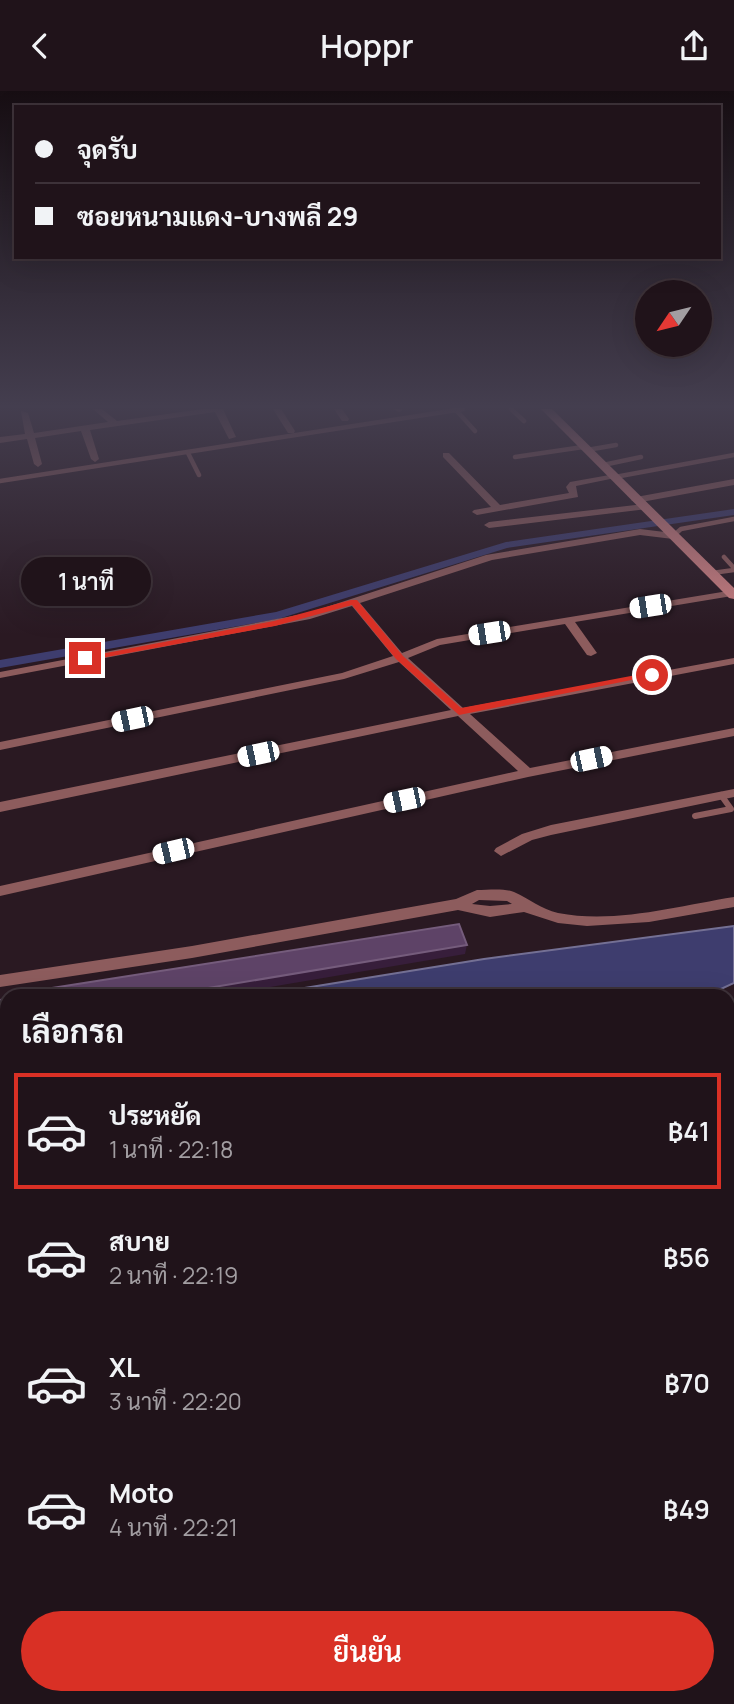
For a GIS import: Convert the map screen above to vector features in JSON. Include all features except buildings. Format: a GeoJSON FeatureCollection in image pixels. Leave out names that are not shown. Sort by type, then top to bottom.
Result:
{"type":"FeatureCollection","features":[{"type":"Feature","properties":{"kind":"main road"},"geometry":{"type":"LineString","coordinates":[[622,484],[733,594]]}},
{"type":"Feature","properties":{"kind":"street"},"geometry":{"type":"LineString","coordinates":[[474,484],[497,508]]}},
{"type":"Feature","properties":{"kind":"street"},"geometry":{"type":"LineString","coordinates":[[477,512],[575,495],[570,487],[573,484]]}},
{"type":"Feature","properties":{"kind":"street"},"geometry":{"type":"LineString","coordinates":[[489,525],[621,511],[638,501],[723,484]]}},
{"type":"Feature","properties":{"kind":"street"},"geometry":{"type":"LineString","coordinates":[[0,675],[275,624],[354,602],[490,557],[640,533],[671,534]]}},
{"type":"Feature","properties":{"kind":"street"},"geometry":{"type":"LineString","coordinates":[[0,746],[344,676],[436,642],[733,594]]}},
{"type":"Feature","properties":{"kind":"street"},"geometry":{"type":"LineString","coordinates":[[354,602],[400,657],[528,773]]}},
{"type":"Feature","properties":{"kind":"street"},"geometry":{"type":"LineString","coordinates":[[568,620],[591,653]]}},
{"type":"Feature","properties":{"kind":"street"},"geometry":{"type":"LineString","coordinates":[[0,807],[459,712],[734,661]]}},
{"type":"Feature","properties":{"kind":"street"},"geometry":{"type":"LineString","coordinates":[[0,891],[528,773],[734,732]]}},
{"type":"Feature","properties":{"kind":"street"},"geometry":{"type":"LineString","coordinates":[[501,851],[527,837],[551,830],[727,794]]}},
{"type":"Feature","properties":{"kind":"street"},"geometry":{"type":"LineString","coordinates":[[0,981],[192,952],[459,904],[473,911],[507,912],[522,907],[586,923],[734,902]]}},
{"type":"Feature","properties":{"kind":"lane"},"geometry":{"type":"LineString","coordinates":[[671,534],[681,529],[734,519]]}},
{"type":"Feature","properties":{"kind":"lane"},"geometry":{"type":"LineString","coordinates":[[712,573],[734,569],[724,557]]}},
{"type":"Feature","properties":{"kind":"lane"},"geometry":{"type":"LineString","coordinates":[[695,817],[731,809],[727,794]]}},
{"type":"Feature","properties":{"kind":"shaded area"},"geometry":{"type":"Polygon","coordinates":[[[734,926],[734,983],[721,989],[298,989],[484,959],[734,926]]]}},
{"type":"Feature","properties":{"kind":"waterway"},"geometry":{"type":"LineString","coordinates":[[0,664],[278,615],[506,545],[734,512]]}},
{"type":"Feature","properties":{"kind":"route"},"geometry":{"type":"LineString","coordinates":[[85,658],[275,624],[354,602],[373,629],[459,712],[652,675]]}}]}
